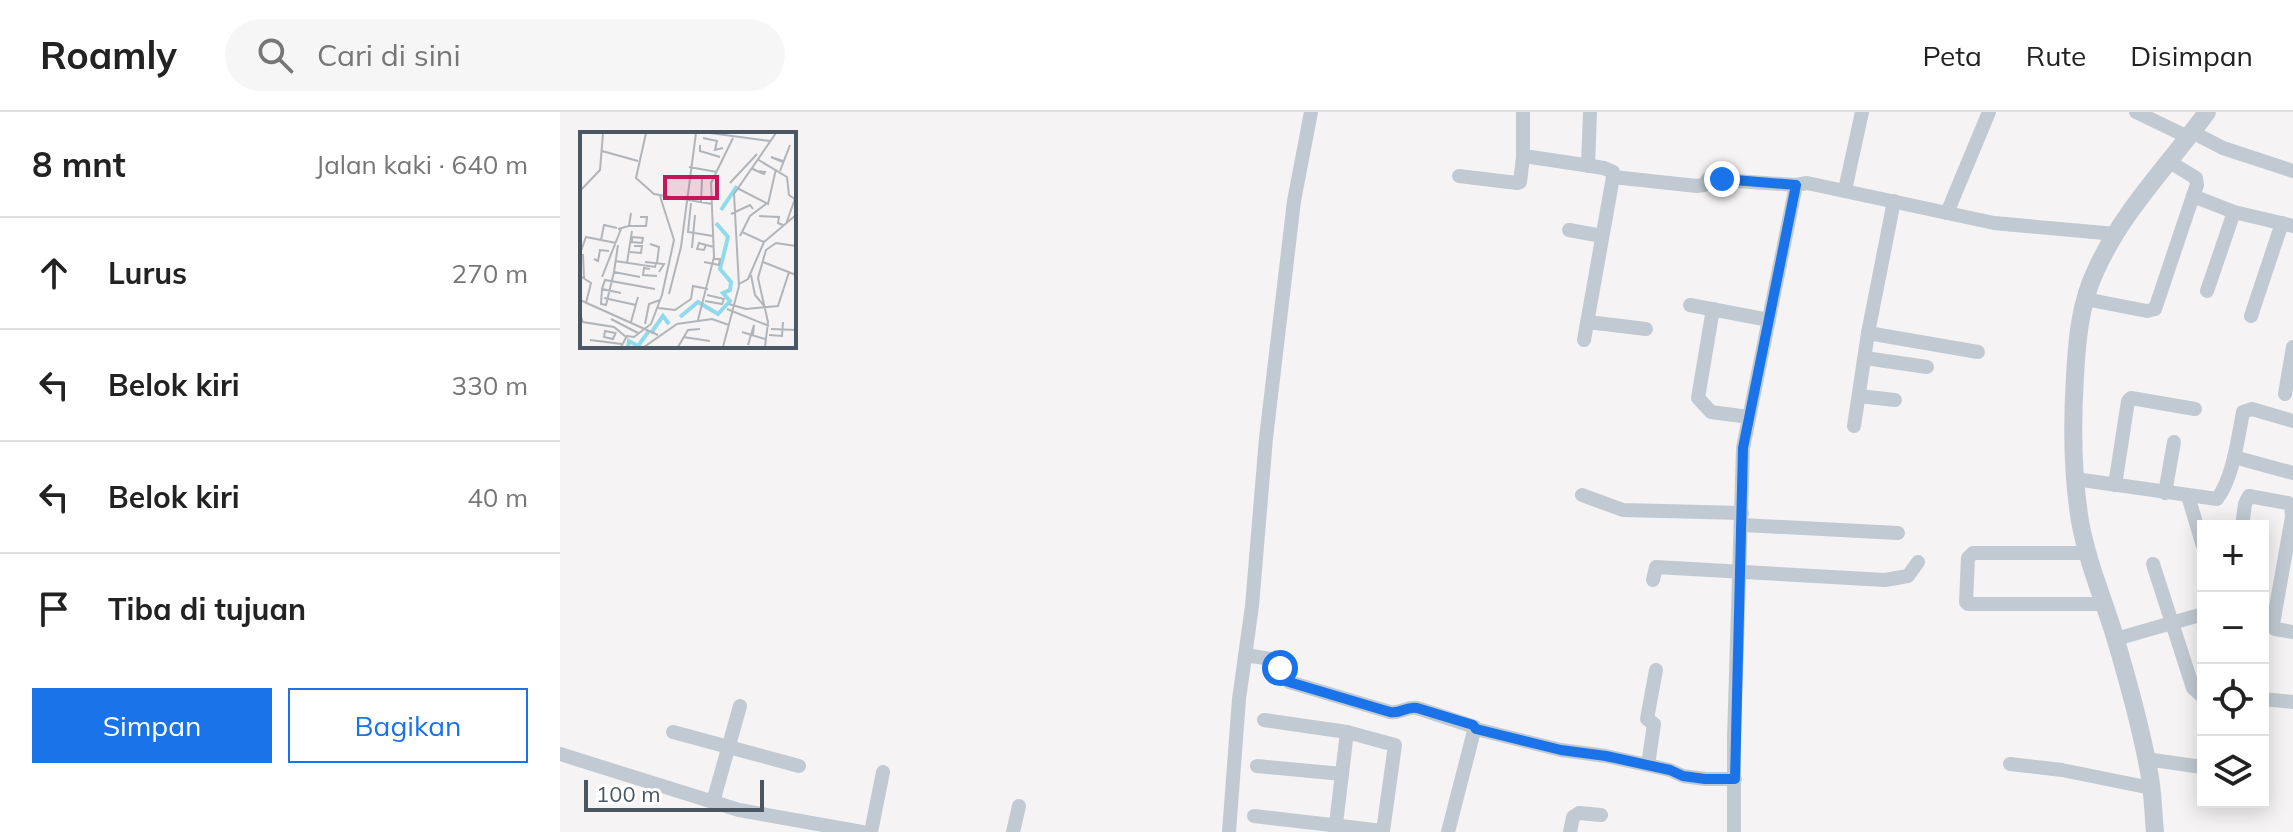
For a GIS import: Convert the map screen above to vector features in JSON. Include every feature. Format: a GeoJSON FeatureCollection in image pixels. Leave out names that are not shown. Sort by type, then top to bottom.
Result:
{"type":"FeatureCollection","features":[{"type":"Feature","properties":{"kind":"street"},"geometry":{"type":"LineString","coordinates":[[1229,832],[1239,699],[1252,606],[1266,438],[1294,201],[1311,112]]}},
{"type":"Feature","properties":{"kind":"street"},"geometry":{"type":"LineString","coordinates":[[1459,176],[1520,182],[1523,112]]}},
{"type":"Feature","properties":{"kind":"street"},"geometry":{"type":"LineString","coordinates":[[1588,166],[1590,112]]}},
{"type":"Feature","properties":{"kind":"street"},"geometry":{"type":"LineString","coordinates":[[1845,190],[1862,112]]}},
{"type":"Feature","properties":{"kind":"street"},"geometry":{"type":"LineString","coordinates":[[1947,213],[1989,112]]}},
{"type":"Feature","properties":{"kind":"street"},"geometry":{"type":"LineString","coordinates":[[2136,112],[2223,148],[2293,171]]}},
{"type":"Feature","properties":{"kind":"street"},"geometry":{"type":"LineString","coordinates":[[2155,832],[2146,759],[2116,639],[2087,553],[2075,479],[2072,419],[2078,332],[2085,299],[2096,270],[2116,234],[2144,190],[2207,112]]}},
{"type":"Feature","properties":{"kind":"street"},"geometry":{"type":"LineString","coordinates":[[1523,157],[1613,172],[1584,340]]}},
{"type":"Feature","properties":{"kind":"street"},"geometry":{"type":"LineString","coordinates":[[2085,299],[2147,311],[2155,309],[2197,185],[2196,178],[2168,161]]}},
{"type":"Feature","properties":{"kind":"street"},"geometry":{"type":"LineString","coordinates":[[1613,177],[1699,186],[1708,179],[1796,185],[1807,183],[1994,223],[2116,234]]}},
{"type":"Feature","properties":{"kind":"street"},"geometry":{"type":"LineString","coordinates":[[1734,832],[1743,448],[1796,185]]}},
{"type":"Feature","properties":{"kind":"street"},"geometry":{"type":"LineString","coordinates":[[2193,196],[2234,212],[2288,225],[2251,316]]}},
{"type":"Feature","properties":{"kind":"street"},"geometry":{"type":"LineString","coordinates":[[1854,426],[1868,333],[1894,201]]}},
{"type":"Feature","properties":{"kind":"street"},"geometry":{"type":"LineString","coordinates":[[2207,291],[2234,212]]}},
{"type":"Feature","properties":{"kind":"street"},"geometry":{"type":"LineString","coordinates":[[1569,230],[1602,236]]}},
{"type":"Feature","properties":{"kind":"street"},"geometry":{"type":"LineString","coordinates":[[1690,305],[1769,320]]}},
{"type":"Feature","properties":{"kind":"street"},"geometry":{"type":"LineString","coordinates":[[1713,309],[1698,398],[1711,412],[1749,417]]}},
{"type":"Feature","properties":{"kind":"street"},"geometry":{"type":"LineString","coordinates":[[1588,322],[1646,329]]}},
{"type":"Feature","properties":{"kind":"street"},"geometry":{"type":"LineString","coordinates":[[1868,333],[1978,352]]}},
{"type":"Feature","properties":{"kind":"street"},"geometry":{"type":"LineString","coordinates":[[2285,394],[2293,347]]}},
{"type":"Feature","properties":{"kind":"street"},"geometry":{"type":"LineString","coordinates":[[1865,358],[1927,367]]}},
{"type":"Feature","properties":{"kind":"street"},"geometry":{"type":"LineString","coordinates":[[1859,396],[1895,400]]}},
{"type":"Feature","properties":{"kind":"street"},"geometry":{"type":"LineString","coordinates":[[2115,485],[2128,401],[2131,398],[2195,409]]}},
{"type":"Feature","properties":{"kind":"street"},"geometry":{"type":"LineString","coordinates":[[2220,497],[2234,457],[2243,412],[2252,409],[2293,421]]}},
{"type":"Feature","properties":{"kind":"street"},"geometry":{"type":"LineString","coordinates":[[2165,493],[2174,442]]}},
{"type":"Feature","properties":{"kind":"street"},"geometry":{"type":"LineString","coordinates":[[2234,457],[2293,473]]}},
{"type":"Feature","properties":{"kind":"street"},"geometry":{"type":"LineString","coordinates":[[2075,479],[2213,500],[2220,497],[2245,504]]}},
{"type":"Feature","properties":{"kind":"street"},"geometry":{"type":"LineString","coordinates":[[1582,495],[1623,510],[1898,533]]}},
{"type":"Feature","properties":{"kind":"street"},"geometry":{"type":"LineString","coordinates":[[2188,496],[2197,526]]}},
{"type":"Feature","properties":{"kind":"street"},"geometry":{"type":"LineString","coordinates":[[2243,520],[2249,496],[2288,503],[2292,510],[2273,624],[2275,629],[2293,632]]}},
{"type":"Feature","properties":{"kind":"street"},"geometry":{"type":"LineString","coordinates":[[2087,553],[1973,553],[1968,558],[1966,602],[2104,604]]}},
{"type":"Feature","properties":{"kind":"street"},"geometry":{"type":"LineString","coordinates":[[1653,580],[1656,567],[1885,580],[1908,576],[1918,562]]}},
{"type":"Feature","properties":{"kind":"street"},"geometry":{"type":"LineString","coordinates":[[2153,564],[2193,688],[2197,692]]}},
{"type":"Feature","properties":{"kind":"street"},"geometry":{"type":"LineString","coordinates":[[2116,639],[2197,616]]}},
{"type":"Feature","properties":{"kind":"street"},"geometry":{"type":"LineString","coordinates":[[1245,655],[1271,659],[1289,682],[1390,712],[1417,708],[1473,725],[1476,729],[1561,750],[1606,756],[1670,770],[1683,776],[1735,779]]}},
{"type":"Feature","properties":{"kind":"street"},"geometry":{"type":"LineString","coordinates":[[1648,765],[1654,724],[1647,719],[1656,670]]}},
{"type":"Feature","properties":{"kind":"street"},"geometry":{"type":"LineString","coordinates":[[2269,700],[2293,702]]}},
{"type":"Feature","properties":{"kind":"street"},"geometry":{"type":"LineString","coordinates":[[713,802],[740,706]]}},
{"type":"Feature","properties":{"kind":"street"},"geometry":{"type":"LineString","coordinates":[[1254,816],[1336,828],[1383,831],[1395,745],[1347,732],[1264,720]]}},
{"type":"Feature","properties":{"kind":"street"},"geometry":{"type":"LineString","coordinates":[[1448,832],[1476,729]]}},
{"type":"Feature","properties":{"kind":"street"},"geometry":{"type":"LineString","coordinates":[[673,732],[799,766]]}},
{"type":"Feature","properties":{"kind":"street"},"geometry":{"type":"LineString","coordinates":[[1336,828],[1347,732]]}},
{"type":"Feature","properties":{"kind":"street"},"geometry":{"type":"LineString","coordinates":[[560,754],[739,810],[862,832]]}},
{"type":"Feature","properties":{"kind":"street"},"geometry":{"type":"LineString","coordinates":[[2146,759],[2197,766]]}},
{"type":"Feature","properties":{"kind":"street"},"geometry":{"type":"LineString","coordinates":[[2010,764],[2062,770],[2151,788]]}},
{"type":"Feature","properties":{"kind":"street"},"geometry":{"type":"LineString","coordinates":[[1257,766],[1342,774]]}},
{"type":"Feature","properties":{"kind":"street"},"geometry":{"type":"LineString","coordinates":[[871,832],[883,772]]}},
{"type":"Feature","properties":{"kind":"street"},"geometry":{"type":"LineString","coordinates":[[1013,832],[1019,806]]}},
{"type":"Feature","properties":{"kind":"street"},"geometry":{"type":"LineString","coordinates":[[1570,832],[1573,817],[1579,813],[1601,815]]}},
{"type":"Feature","properties":{"kind":"route"},"geometry":{"type":"LineString","coordinates":[[1280,668],[1286,681],[1394,713],[1410,707],[1417,708],[1473,725],[1476,729],[1561,750],[1606,756],[1670,770],[1683,776],[1735,779],[1743,448],[1796,185],[1722,179]]}}]}
